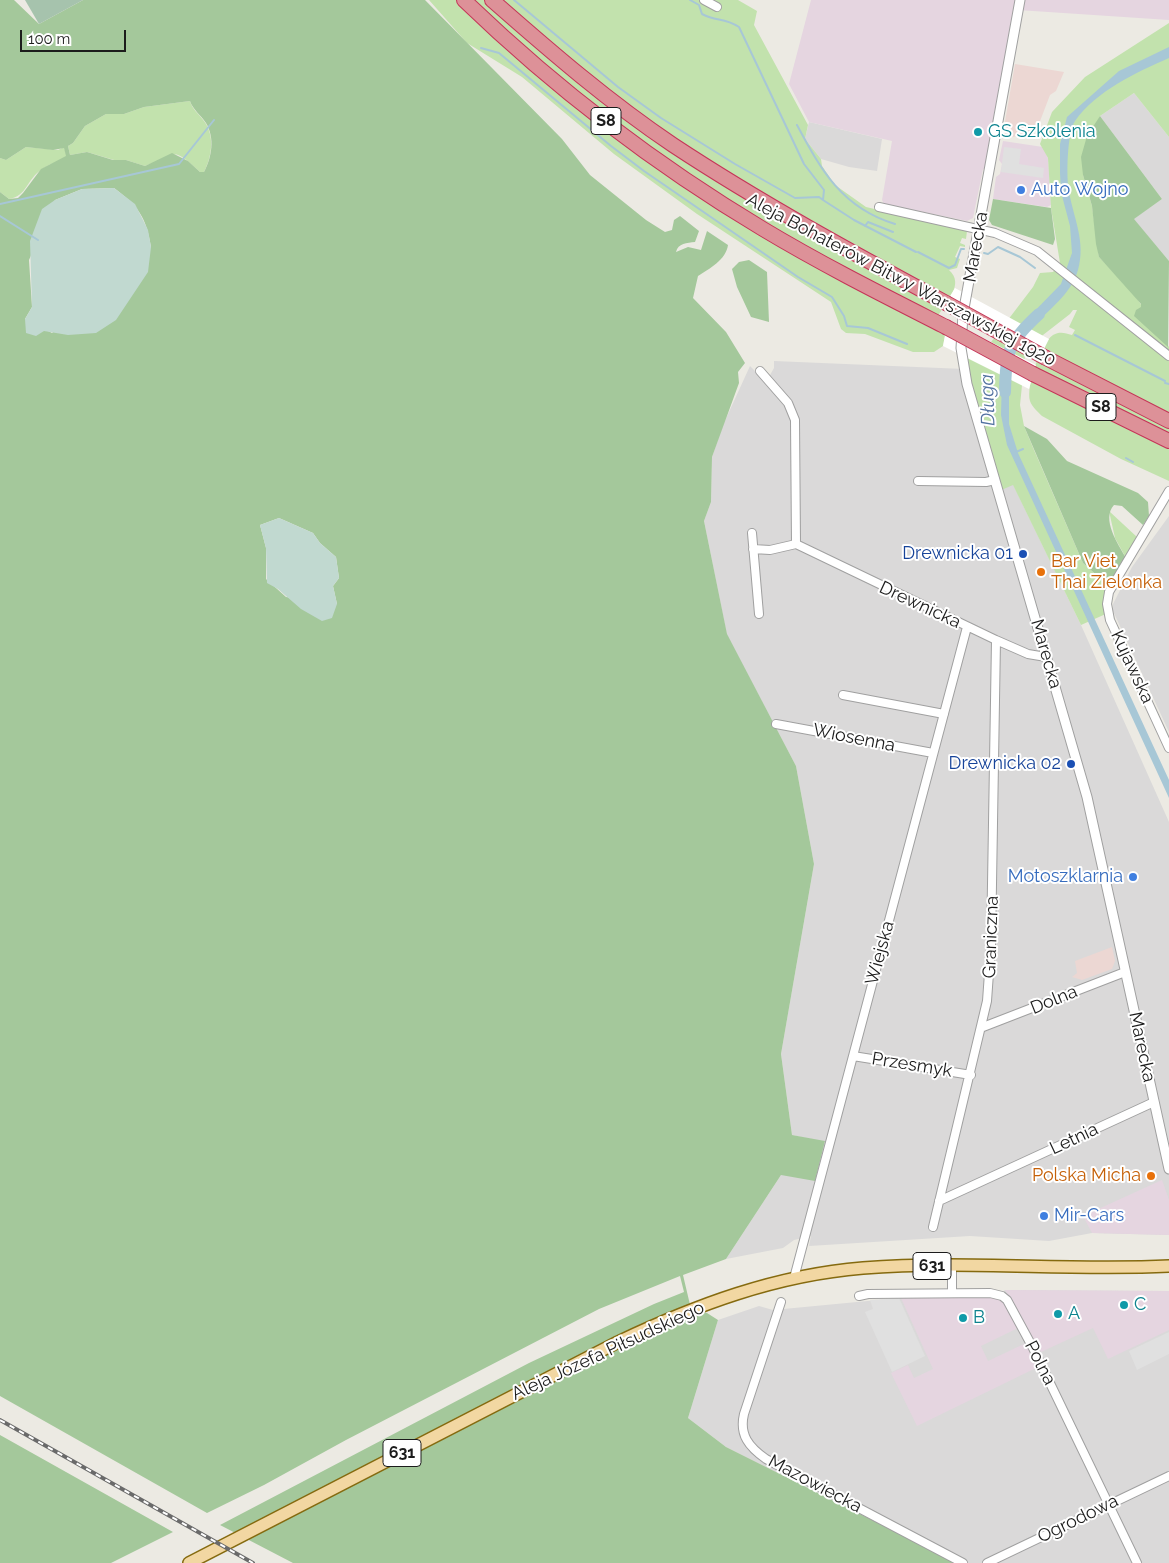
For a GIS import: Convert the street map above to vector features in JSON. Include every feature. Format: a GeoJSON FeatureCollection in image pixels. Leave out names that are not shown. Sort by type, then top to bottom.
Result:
{"type":"FeatureCollection","features":[{"type":"Feature","properties":{"kind":"highway","name":"Aleja Bohaterów Bitwy Warszawskiej 1920"},"geometry":{"type":"LineString","coordinates":[[464,0],[563,88],[648,154],[765,230],[840,273],[1033,374],[1169,441]]}},
{"type":"Feature","properties":{"kind":"highway","name":"Aleja Bohaterów Bitwy Warszawskiej 1920"},"geometry":{"type":"LineString","coordinates":[[492,0],[573,70],[673,145],[798,222],[1046,358],[1169,421]]}},
{"type":"Feature","properties":{"kind":"main road","name":"Aleja Józefa Piłsudskiego"},"geometry":{"type":"LineString","coordinates":[[189,1563],[635,1333],[690,1309],[742,1291],[794,1278],[862,1268],[952,1266],[1122,1269],[1169,1266]]}},
{"type":"Feature","properties":{"kind":"main road","name":"Aleja Józefa Piłsudskiego"},"geometry":{"type":"LineString","coordinates":[[1122,1269],[1169,1274]]}},
{"type":"Feature","properties":{"kind":"street"},"geometry":{"type":"LineString","coordinates":[[704,0],[717,7]]}},
{"type":"Feature","properties":{"kind":"street","name":"Marecka"},"geometry":{"type":"LineString","coordinates":[[1020,0],[963,314],[962,348],[967,384],[1087,797],[1169,1169]]}},
{"type":"Feature","properties":{"kind":"street"},"geometry":{"type":"LineString","coordinates":[[879,207],[979,229],[1015,240],[1037,251],[1169,356]]}},
{"type":"Feature","properties":{"kind":"street"},"geometry":{"type":"LineString","coordinates":[[753,549],[770,550],[796,544],[794,420],[788,403],[760,371]]}},
{"type":"Feature","properties":{"kind":"street"},"geometry":{"type":"LineString","coordinates":[[918,481],[986,482],[995,480]]}},
{"type":"Feature","properties":{"kind":"street"},"geometry":{"type":"LineString","coordinates":[[1166,502],[1169,491]]}},
{"type":"Feature","properties":{"kind":"street","name":"Kujawska"},"geometry":{"type":"LineString","coordinates":[[1166,502],[1110,592],[1108,613],[1169,748]]}},
{"type":"Feature","properties":{"kind":"street"},"geometry":{"type":"LineString","coordinates":[[752,533],[759,614]]}},
{"type":"Feature","properties":{"kind":"street","name":"Drewnicka"},"geometry":{"type":"LineString","coordinates":[[796,544],[996,640],[1028,654],[1046,657]]}},
{"type":"Feature","properties":{"kind":"street","name":"Wiejska"},"geometry":{"type":"LineString","coordinates":[[794,1278],[968,627]]}},
{"type":"Feature","properties":{"kind":"street","name":"Graniczna"},"geometry":{"type":"LineString","coordinates":[[933,1227],[983,1027],[987,1001],[992,945],[996,640]]}},
{"type":"Feature","properties":{"kind":"street"},"geometry":{"type":"LineString","coordinates":[[843,695],[944,714]]}},
{"type":"Feature","properties":{"kind":"street","name":"Wiosenna"},"geometry":{"type":"LineString","coordinates":[[776,724],[933,753]]}},
{"type":"Feature","properties":{"kind":"street","name":"Dolna"},"geometry":{"type":"LineString","coordinates":[[983,1027],[1126,972]]}},
{"type":"Feature","properties":{"kind":"street","name":"Przesmyk"},"geometry":{"type":"LineString","coordinates":[[853,1056],[971,1075]]}},
{"type":"Feature","properties":{"kind":"street","name":"Letnia"},"geometry":{"type":"LineString","coordinates":[[939,1201],[1154,1102]]}},
{"type":"Feature","properties":{"kind":"street"},"geometry":{"type":"LineString","coordinates":[[952,1266],[952,1294]]}},
{"type":"Feature","properties":{"kind":"street","name":"Polna"},"geometry":{"type":"LineString","coordinates":[[859,1296],[868,1294],[990,1293],[1002,1296],[1007,1300],[1033,1348],[1138,1563]]}},
{"type":"Feature","properties":{"kind":"street","name":"Mazowiecka"},"geometry":{"type":"LineString","coordinates":[[781,1302],[744,1414],[742,1424],[748,1443],[766,1460],[963,1563]]}},
{"type":"Feature","properties":{"kind":"street","name":"Ogrodowa"},"geometry":{"type":"LineString","coordinates":[[987,1563],[1169,1476]]}},
{"type":"Feature","properties":{"kind":"shaded area"},"geometry":{"type":"Polygon","coordinates":[[[811,0],[1169,0],[1169,20],[1018,10],[990,170],[983,169],[973,218],[967,221],[884,204],[882,200],[892,141],[809,122],[789,84],[811,0]]]}},
{"type":"Feature","properties":{"kind":"shaded area"},"geometry":{"type":"Polygon","coordinates":[[[1015,64],[1064,72],[1056,91],[1050,95],[1037,129],[1029,134],[1002,139],[1015,64]]]}},
{"type":"Feature","properties":{"kind":"shaded area"},"geometry":{"type":"Polygon","coordinates":[[[1134,93],[1169,137],[1169,261],[1133,219],[1162,199],[1100,116],[1134,93]]]}},
{"type":"Feature","properties":{"kind":"shaded area"},"geometry":{"type":"Polygon","coordinates":[[[809,122],[882,139],[877,171],[849,167],[821,159],[805,139],[809,122]]]}},
{"type":"Feature","properties":{"kind":"shaded area"},"geometry":{"type":"Polygon","coordinates":[[[1003,141],[1043,147],[1048,158],[1051,205],[1047,207],[993,199],[996,177],[1000,174],[1002,164],[999,160],[1003,141]]]}},
{"type":"Feature","properties":{"kind":"shaded area"},"geometry":{"type":"Polygon","coordinates":[[[1004,147],[1021,149],[1019,164],[1044,168],[1043,178],[1001,172],[1004,147]]]}},
{"type":"Feature","properties":{"kind":"shaded area"},"geometry":{"type":"Polygon","coordinates":[[[774,361],[964,369],[1009,476],[1081,625],[1169,822],[1169,1235],[1092,1233],[1049,1241],[970,1236],[809,1246],[811,1236],[794,1240],[783,1248],[726,1259],[781,1175],[825,1142],[792,1135],[781,1054],[814,864],[796,766],[727,635],[704,521],[711,502],[712,457],[723,425],[750,366],[766,382],[774,368],[774,361]]]}},
{"type":"Feature","properties":{"kind":"shaded area"},"geometry":{"type":"Polygon","coordinates":[[[1169,516],[1169,732],[1113,611],[1113,604],[1132,567],[1169,516]]]}},
{"type":"Feature","properties":{"kind":"shaded area"},"geometry":{"type":"Polygon","coordinates":[[[1112,947],[1115,961],[1112,969],[1082,980],[1072,977],[1077,973],[1075,961],[1112,947]]]}},
{"type":"Feature","properties":{"kind":"shaded area"},"geometry":{"type":"Polygon","coordinates":[[[1162,1180],[1169,1200],[1169,1235],[1092,1233],[1083,1216],[1162,1180]]]}},
{"type":"Feature","properties":{"kind":"shaded area"},"geometry":{"type":"Polygon","coordinates":[[[1005,1290],[1169,1291],[1169,1563],[958,1563],[726,1447],[688,1418],[718,1320],[759,1306],[773,1310],[899,1298],[995,1298],[1005,1290]]]}},
{"type":"Feature","properties":{"kind":"shaded area"},"geometry":{"type":"Polygon","coordinates":[[[1005,1290],[1169,1291],[1169,1330],[1108,1359],[1093,1328],[1041,1352],[1005,1290]]]}},
{"type":"Feature","properties":{"kind":"shaded area"},"geometry":{"type":"Polygon","coordinates":[[[899,1298],[925,1356],[892,1372],[865,1312],[873,1309],[870,1300],[899,1298]]]}},
{"type":"Feature","properties":{"kind":"shaded area"},"geometry":{"type":"Polygon","coordinates":[[[901,1298],[995,1298],[1005,1303],[1018,1328],[981,1346],[988,1361],[1026,1343],[1038,1367],[917,1426],[891,1373],[908,1365],[914,1378],[933,1369],[901,1298]]]}},
{"type":"Feature","properties":{"kind":"shaded area"},"geometry":{"type":"Polygon","coordinates":[[[1169,1332],[1169,1354],[1137,1370],[1129,1351],[1169,1332]]]}},
{"type":"Feature","properties":{"kind":"green space"},"geometry":{"type":"Polygon","coordinates":[[[0,0],[14,0],[39,24],[83,0],[425,0],[562,139],[590,175],[646,220],[665,232],[672,230],[674,220],[680,216],[699,231],[695,242],[681,245],[676,252],[688,247],[701,250],[707,231],[728,245],[721,260],[698,276],[693,298],[726,332],[745,363],[738,372],[739,383],[712,457],[711,502],[704,521],[727,634],[796,766],[814,864],[781,1054],[792,1135],[825,1141],[815,1181],[781,1175],[726,1259],[683,1275],[691,1309],[707,1313],[718,1320],[688,1418],[726,1447],[958,1563],[293,1563],[220,1525],[529,1363],[654,1304],[684,1292],[680,1276],[599,1309],[207,1513],[0,1396],[0,192],[9,199],[18,198],[41,169],[66,156],[64,148],[53,150],[26,147],[6,160],[0,158],[0,0]],[[190,101],[144,107],[124,114],[106,114],[85,126],[73,143],[68,146],[70,155],[87,152],[113,160],[126,160],[145,166],[172,153],[188,161],[200,172],[204,172],[211,154],[211,135],[206,123],[190,101]],[[114,188],[82,189],[55,200],[29,260],[32,307],[25,319],[52,333],[151,247],[140,213],[122,194],[114,188]],[[279,518],[260,525],[266,548],[266,579],[286,597],[337,604],[333,586],[339,578],[336,557],[320,543],[313,533],[279,518]]]}},
{"type":"Feature","properties":{"kind":"green space"},"geometry":{"type":"Polygon","coordinates":[[[25,0],[83,0],[39,24],[25,0]]]}},
{"type":"Feature","properties":{"kind":"green space"},"geometry":{"type":"Polygon","coordinates":[[[429,0],[738,0],[757,11],[754,25],[808,125],[805,139],[821,159],[822,166],[835,185],[866,207],[967,231],[966,239],[962,238],[960,243],[965,245],[965,247],[960,246],[955,257],[960,259],[957,268],[949,270],[953,275],[955,287],[938,316],[948,320],[943,346],[934,352],[913,352],[865,334],[846,333],[841,329],[831,302],[697,214],[614,154],[522,77],[467,43],[429,0]]]}},
{"type":"Feature","properties":{"kind":"green space"},"geometry":{"type":"Polygon","coordinates":[[[1169,23],[1169,137],[1134,93],[1100,116],[1083,175],[1092,206],[1099,257],[1134,294],[1169,347],[1169,481],[1121,459],[1042,416],[1031,403],[1029,394],[1032,376],[1043,347],[1053,335],[1065,333],[1072,335],[1075,330],[1069,327],[1077,310],[1073,310],[1034,342],[1025,356],[1020,405],[1024,426],[1083,563],[1102,580],[1114,584],[1108,613],[1081,625],[1013,485],[999,491],[962,358],[985,350],[1033,287],[1040,273],[1053,272],[1060,263],[1051,208],[1048,158],[1040,144],[1052,112],[1085,77],[1169,23]]]}},
{"type":"Feature","properties":{"kind":"green space"},"geometry":{"type":"Polygon","coordinates":[[[190,101],[210,133],[210,153],[204,172],[200,172],[183,158],[173,154],[145,166],[87,152],[70,155],[68,146],[73,143],[85,126],[106,114],[124,114],[144,107],[190,101]]]}},
{"type":"Feature","properties":{"kind":"green space"},"geometry":{"type":"Polygon","coordinates":[[[1100,116],[1162,199],[1134,219],[1169,261],[1168,347],[1134,316],[1136,310],[1141,307],[1141,304],[1099,257],[1092,206],[1083,175],[1081,157],[1087,136],[1100,116]]]}},
{"type":"Feature","properties":{"kind":"green space"},"geometry":{"type":"Polygon","coordinates":[[[26,147],[58,150],[64,147],[67,157],[44,168],[36,174],[20,194],[9,199],[0,192],[0,158],[6,160],[26,147]]]}},
{"type":"Feature","properties":{"kind":"green space"},"geometry":{"type":"Polygon","coordinates":[[[114,188],[135,204],[148,230],[151,247],[148,272],[116,320],[96,333],[68,335],[44,331],[36,336],[26,333],[25,319],[32,307],[30,241],[42,209],[55,200],[82,189],[114,188]]]}},
{"type":"Feature","properties":{"kind":"green space"},"geometry":{"type":"Polygon","coordinates":[[[993,199],[1051,208],[1055,239],[1053,245],[992,225],[989,220],[993,199]]]}},
{"type":"Feature","properties":{"kind":"green space"},"geometry":{"type":"Polygon","coordinates":[[[749,260],[767,272],[769,322],[751,317],[737,287],[732,269],[739,262],[749,260]]]}},
{"type":"Feature","properties":{"kind":"green space"},"geometry":{"type":"Polygon","coordinates":[[[1024,426],[1047,439],[1067,461],[1138,493],[1148,502],[1149,516],[1143,525],[1122,506],[1114,505],[1110,511],[1109,517],[1112,532],[1126,558],[1114,584],[1102,580],[1083,563],[1024,426]]]}},
{"type":"Feature","properties":{"kind":"green space"},"geometry":{"type":"Polygon","coordinates":[[[1109,511],[1137,537],[1137,545],[1126,558],[1115,538],[1109,511]]]}},
{"type":"Feature","properties":{"kind":"green space"},"geometry":{"type":"Polygon","coordinates":[[[279,518],[313,533],[320,543],[336,557],[339,578],[333,586],[337,604],[332,618],[322,621],[301,609],[278,589],[267,583],[266,548],[260,525],[279,518]]]}},
{"type":"Feature","properties":{"kind":"green space"},"geometry":{"type":"Polygon","coordinates":[[[0,1435],[173,1532],[111,1563],[0,1563],[0,1435]]]}},
{"type":"Feature","properties":{"kind":"water"},"geometry":{"type":"Polygon","coordinates":[[[1169,47],[1169,58],[1131,76],[1094,100],[1075,121],[1070,135],[1068,176],[1069,192],[1080,240],[1081,250],[1078,270],[1075,279],[1065,294],[1032,329],[1022,324],[1061,284],[1072,253],[1070,226],[1061,192],[1060,173],[1060,144],[1067,117],[1119,71],[1169,47]]]}},
{"type":"Feature","properties":{"kind":"water"},"geometry":{"type":"Polygon","coordinates":[[[1002,375],[1009,379],[1009,424],[1018,453],[1169,780],[1169,798],[1007,445],[1001,415],[1002,375]]]}},
{"type":"Feature","properties":{"kind":"pier"},"geometry":{"type":"Polygon","coordinates":[[[955,288],[1049,339],[1038,361],[942,309],[955,288]]]}},
{"type":"Feature","properties":{"kind":"pier"},"geometry":{"type":"Polygon","coordinates":[[[948,320],[1036,365],[1029,389],[943,346],[948,320]]]}},
{"type":"Feature","properties":{"kind":"waterway"},"geometry":{"type":"LineString","coordinates":[[514,0],[618,87],[661,118],[735,164],[795,198],[819,197],[823,200]]}},
{"type":"Feature","properties":{"kind":"waterway"},"geometry":{"type":"LineString","coordinates":[[690,0],[699,5],[702,14],[739,27],[804,164],[824,190],[823,200],[854,220],[916,252]]}},
{"type":"Feature","properties":{"kind":"waterway"},"geometry":{"type":"LineString","coordinates":[[481,48],[499,53],[644,171],[798,277],[832,297],[844,316],[847,326],[868,328],[907,344]]}},
{"type":"Feature","properties":{"kind":"waterway"},"geometry":{"type":"LineString","coordinates":[[0,204],[179,164],[214,120]]}},
{"type":"Feature","properties":{"kind":"waterway"},"geometry":{"type":"LineString","coordinates":[[797,125],[825,172],[847,198],[877,217],[895,224]]}},
{"type":"Feature","properties":{"kind":"waterway"},"geometry":{"type":"LineString","coordinates":[[0,216],[38,240]]}},
{"type":"Feature","properties":{"kind":"waterway"},"geometry":{"type":"LineString","coordinates":[[865,226],[868,222],[893,232]]}},
{"type":"Feature","properties":{"kind":"waterway"},"geometry":{"type":"LineString","coordinates":[[984,253],[988,254],[998,247],[1020,257],[1035,268]]}},
{"type":"Feature","properties":{"kind":"waterway"},"geometry":{"type":"LineString","coordinates":[[918,252],[949,268],[955,265],[961,249],[964,249]]}},
{"type":"Feature","properties":{"kind":"waterway","name":"Długa"},"geometry":{"type":"LineString","coordinates":[[1005,392],[1006,367],[1011,348],[1021,332],[1039,314]]}},
{"type":"Feature","properties":{"kind":"waterway"},"geometry":{"type":"LineString","coordinates":[[1075,335],[1165,381]]}},
{"type":"Feature","properties":{"kind":"waterway"},"geometry":{"type":"LineString","coordinates":[[1165,383],[1169,384]]}},
{"type":"Feature","properties":{"kind":"waterway"},"geometry":{"type":"LineString","coordinates":[[1016,452],[1023,449]]}},
{"type":"Feature","properties":{"kind":"waterway"},"geometry":{"type":"LineString","coordinates":[[1126,458],[1133,462]]}},
{"type":"Feature","properties":{"kind":"railway"},"geometry":{"type":"LineString","coordinates":[[0,1420],[253,1563]]}},
{"type":"Feature","properties":{"kind":"place","name":"GS Szkolenia"},"geometry":{"type":"Point","coordinates":[978,132]}},
{"type":"Feature","properties":{"kind":"place","name":"Auto Wojno"},"geometry":{"type":"Point","coordinates":[1021,190]}},
{"type":"Feature","properties":{"kind":"place","name":"Drewnicka 01"},"geometry":{"type":"Point","coordinates":[1023,554]}},
{"type":"Feature","properties":{"kind":"place","name":"Bar Viet Thai Zielonka"},"geometry":{"type":"Point","coordinates":[1041,572]}},
{"type":"Feature","properties":{"kind":"place","name":"Drewnicka 02"},"geometry":{"type":"Point","coordinates":[1071,764]}},
{"type":"Feature","properties":{"kind":"place","name":"Motoszklarnia"},"geometry":{"type":"Point","coordinates":[1133,877]}},
{"type":"Feature","properties":{"kind":"place","name":"Polska Micha"},"geometry":{"type":"Point","coordinates":[1151,1176]}},
{"type":"Feature","properties":{"kind":"place","name":"Mir-Cars"},"geometry":{"type":"Point","coordinates":[1044,1216]}},
{"type":"Feature","properties":{"kind":"place","name":"C"},"geometry":{"type":"Point","coordinates":[1124,1305]}},
{"type":"Feature","properties":{"kind":"place","name":"A"},"geometry":{"type":"Point","coordinates":[1058,1314]}},
{"type":"Feature","properties":{"kind":"place","name":"B"},"geometry":{"type":"Point","coordinates":[963,1318]}}]}
